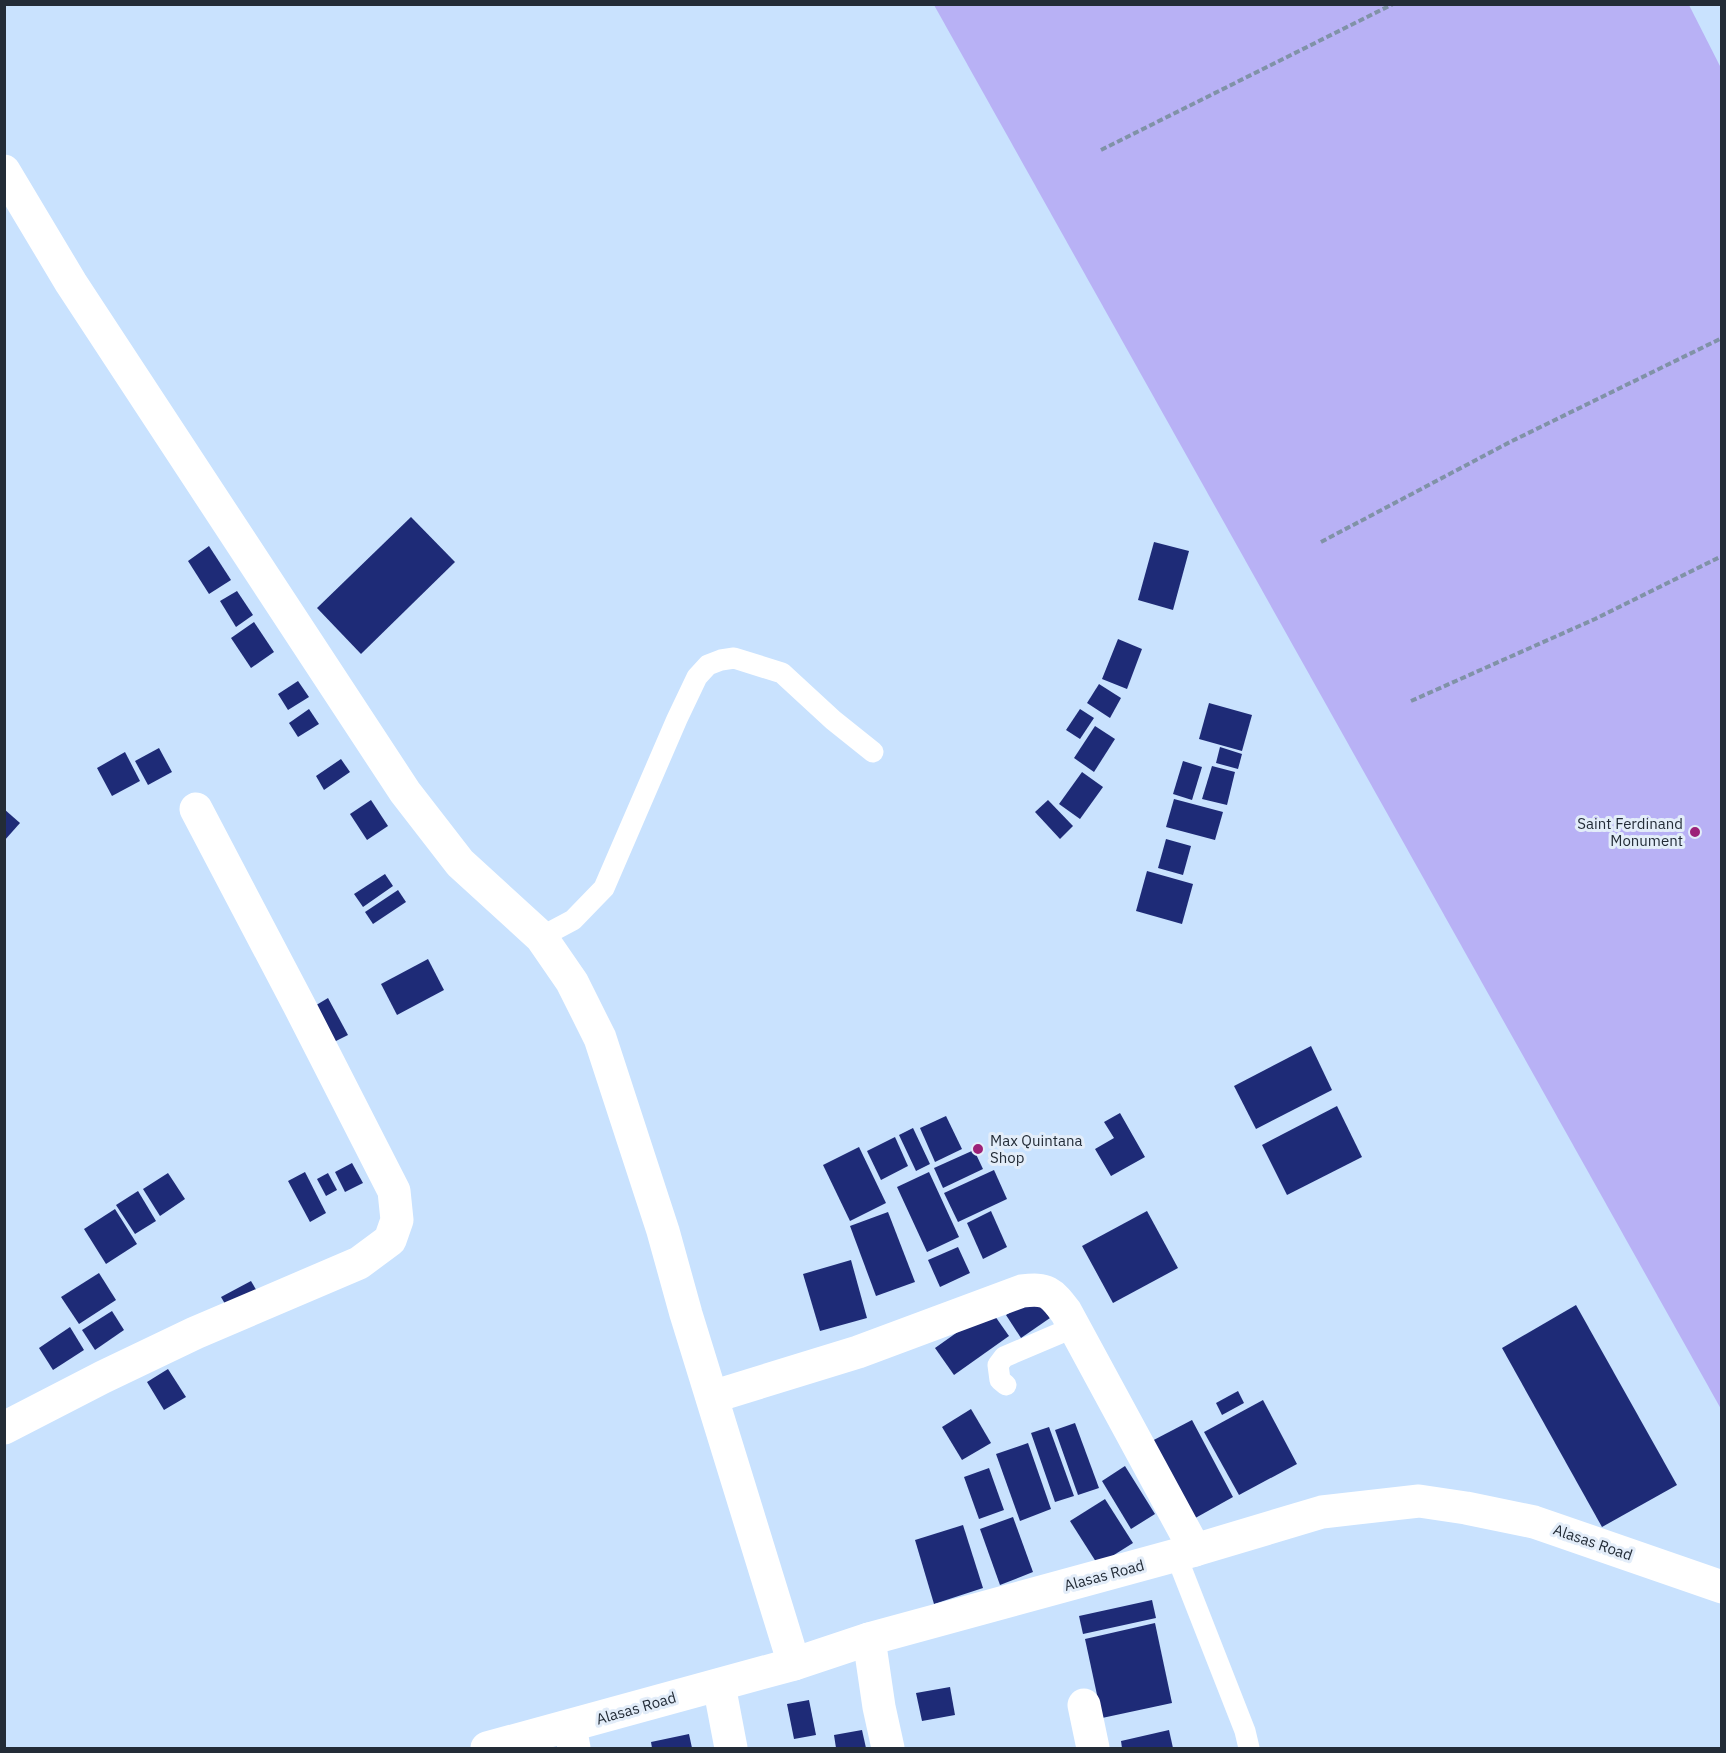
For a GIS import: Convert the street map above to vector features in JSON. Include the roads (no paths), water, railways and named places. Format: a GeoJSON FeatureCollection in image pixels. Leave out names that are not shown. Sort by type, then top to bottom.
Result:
{"type":"FeatureCollection","features":[{"type":"Feature","properties":{"kind":"street"},"geometry":{"type":"LineString","coordinates":[[4,171],[71,283],[405,792],[460,863],[541,936],[572,982],[600,1038],[663,1231],[686,1314],[795,1664]]}},
{"type":"Feature","properties":{"kind":"street"},"geometry":{"type":"LineString","coordinates":[[4,1428],[195,1333],[359,1263],[390,1240],[398,1220],[394,1191],[300,1005],[196,809]]}},
{"type":"Feature","properties":{"kind":"street"},"geometry":{"type":"LineString","coordinates":[[712,1397],[858,1352],[1022,1291],[1040,1289],[1056,1298],[1074,1326],[1185,1552]]}},
{"type":"Feature","properties":{"kind":"street","name":"Alasas Road"},"geometry":{"type":"LineString","coordinates":[[487,1749],[572,1737],[718,1685],[795,1664],[869,1639],[1322,1512],[1419,1501],[1534,1522],[1722,1587]]}},
{"type":"Feature","properties":{"kind":"street"},"geometry":{"type":"LineString","coordinates":[[869,1639],[888,1749]]}},
{"type":"Feature","properties":{"kind":"street"},"geometry":{"type":"LineString","coordinates":[[718,1685],[731,1749]]}},
{"type":"Feature","properties":{"kind":"street"},"geometry":{"type":"LineString","coordinates":[[1084,1705],[1093,1749]]}},
{"type":"Feature","properties":{"kind":"lane"},"geometry":{"type":"LineString","coordinates":[[541,936],[573,921],[604,888],[676,718],[698,676],[708,665],[734,658],[782,672],[833,720],[873,752]]}},
{"type":"Feature","properties":{"kind":"lane"},"geometry":{"type":"LineString","coordinates":[[1006,1385],[1000,1380],[998,1365],[1004,1357],[1074,1326]]}},
{"type":"Feature","properties":{"kind":"lane"},"geometry":{"type":"LineString","coordinates":[[1185,1552],[1249,1749]]}},
{"type":"Feature","properties":{"kind":"place","name":"Saint Ferdinand Monument"},"geometry":{"type":"Point","coordinates":[1695,832]}},
{"type":"Feature","properties":{"kind":"place","name":"Max Quintana Shop"},"geometry":{"type":"Point","coordinates":[978,1149]}}]}
